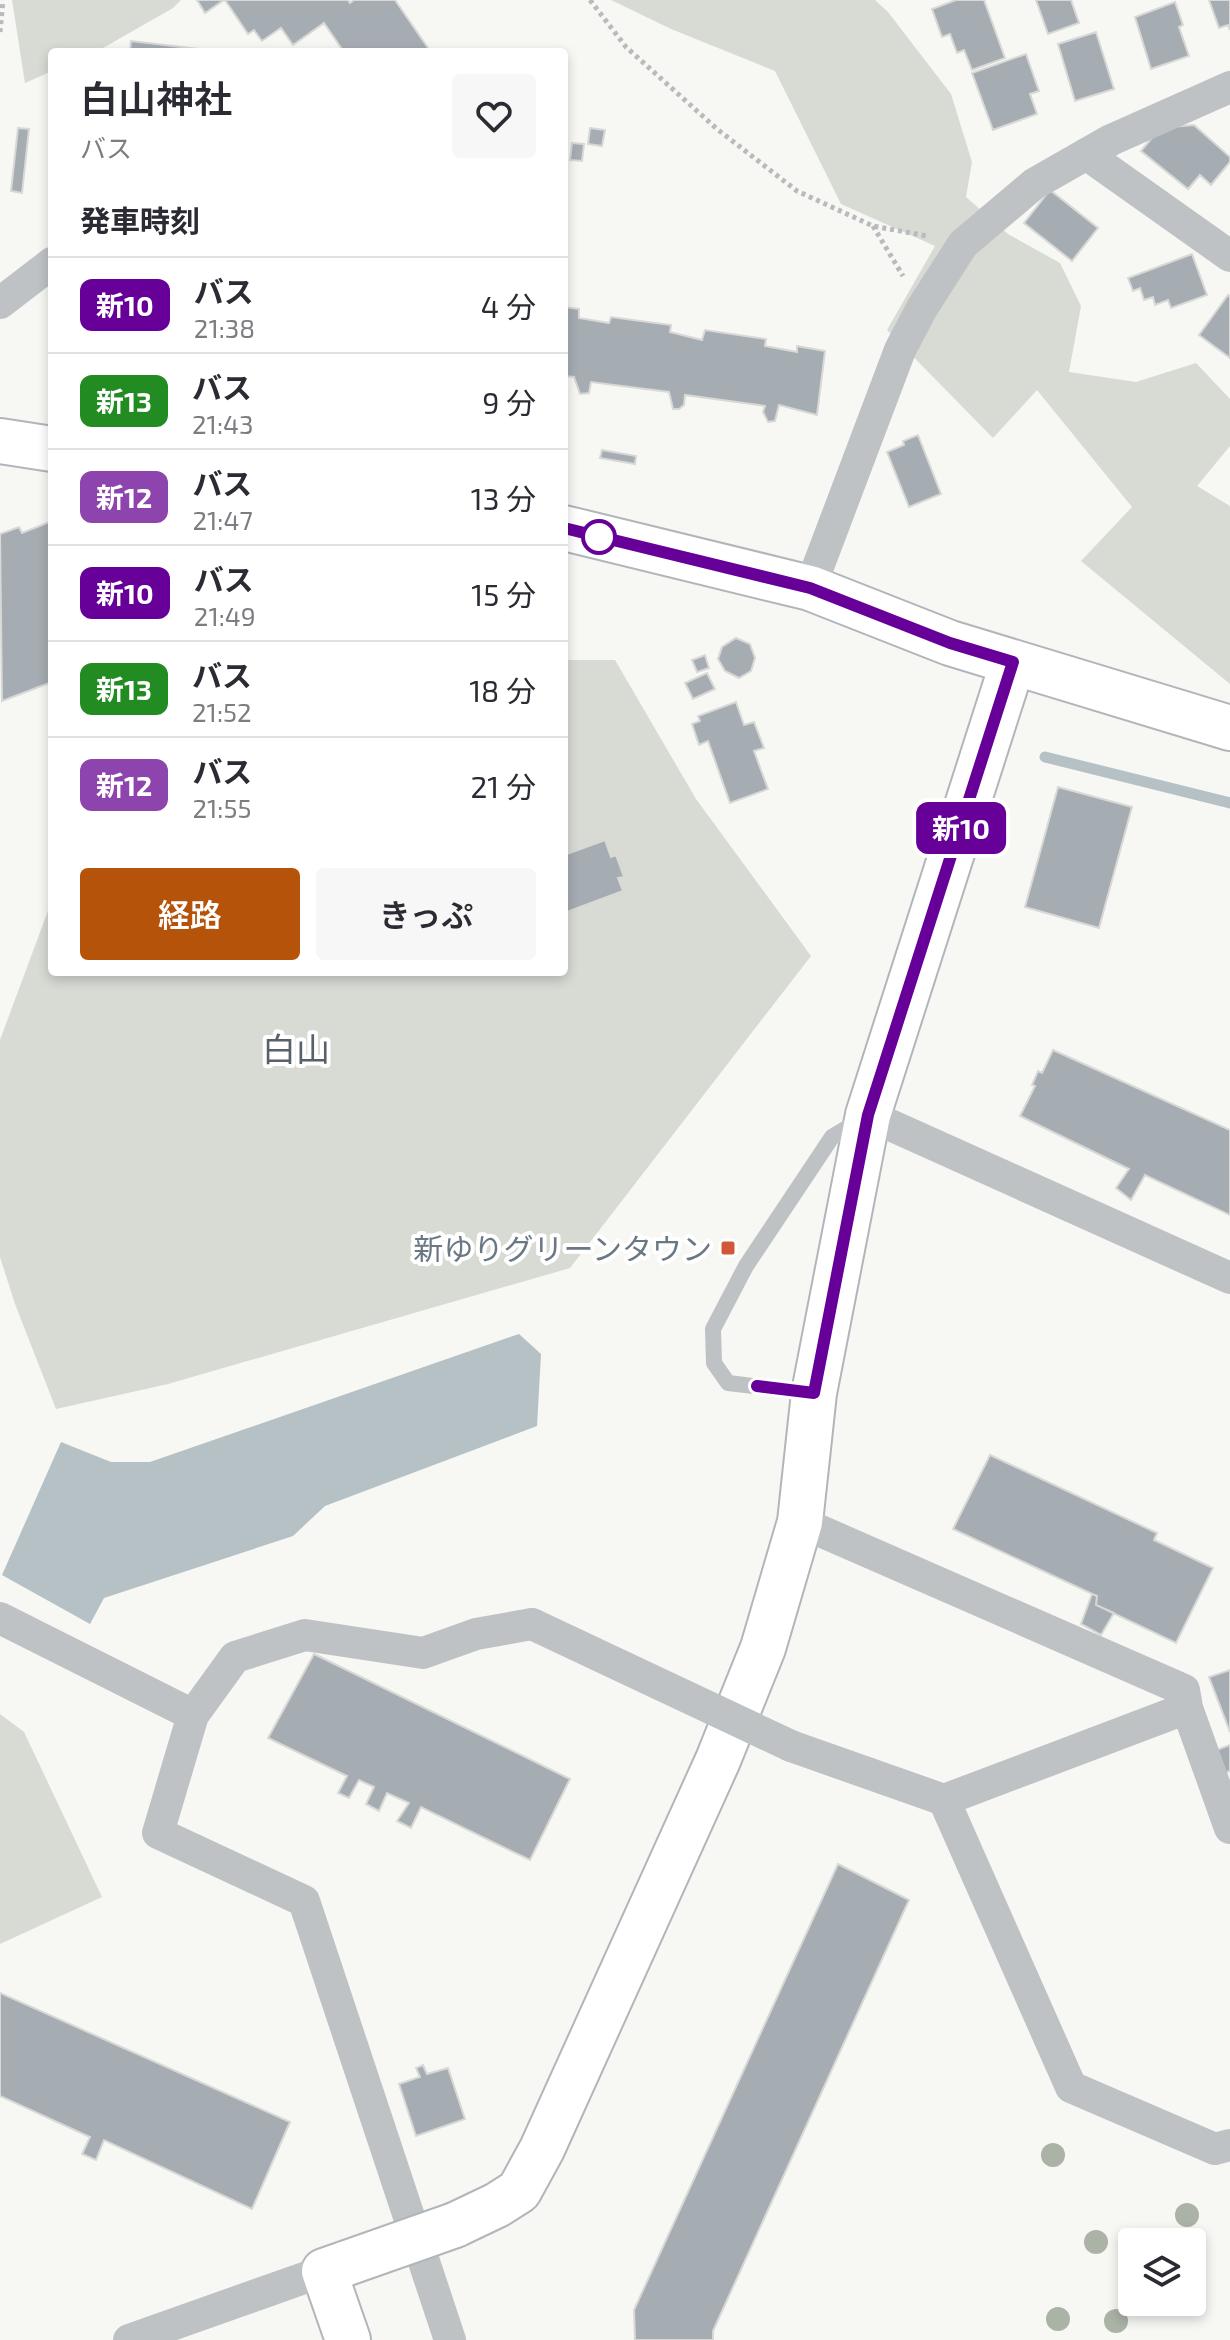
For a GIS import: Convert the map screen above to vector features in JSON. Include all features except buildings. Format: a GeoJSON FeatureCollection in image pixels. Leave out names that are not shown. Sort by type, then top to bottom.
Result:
{"type":"FeatureCollection","features":[{"type":"Feature","properties":{"kind":"street"},"geometry":{"type":"LineString","coordinates":[[810,588],[900,350],[922,308],[963,244],[1034,184],[1123,134],[1230,87]]}},
{"type":"Feature","properties":{"kind":"street"},"geometry":{"type":"LineString","coordinates":[[1086,154],[1230,256]]}},
{"type":"Feature","properties":{"kind":"street"},"geometry":{"type":"LineString","coordinates":[[0,303],[48,266]]}},
{"type":"Feature","properties":{"kind":"street"},"geometry":{"type":"LineString","coordinates":[[0,441],[48,448]]}},
{"type":"Feature","properties":{"kind":"street"},"geometry":{"type":"LineString","coordinates":[[568,529],[810,588],[950,643],[1230,728]]}},
{"type":"Feature","properties":{"kind":"street"},"geometry":{"type":"LineString","coordinates":[[129,2340],[455,2225],[519,2191],[542,2149],[718,1760],[763,1648],[800,1522],[814,1393],[868,1115],[1013,662]]}},
{"type":"Feature","properties":{"kind":"street"},"geometry":{"type":"LineString","coordinates":[[868,1115],[1230,1278]]}},
{"type":"Feature","properties":{"kind":"street"},"geometry":{"type":"LineString","coordinates":[[800,1522],[1184,1690],[1187,1708],[1230,1828]]}},
{"type":"Feature","properties":{"kind":"street"},"geometry":{"type":"LineString","coordinates":[[0,1618],[193,1715]]}},
{"type":"Feature","properties":{"kind":"street"},"geometry":{"type":"LineString","coordinates":[[450,2340],[304,1901],[158,1833],[193,1715],[235,1657],[305,1635],[423,1653],[476,1634],[532,1624],[791,1746],[944,1800],[1187,1708]]}},
{"type":"Feature","properties":{"kind":"street"},"geometry":{"type":"LineString","coordinates":[[944,1800],[1071,2087],[1215,2149],[1230,2145]]}},
{"type":"Feature","properties":{"kind":"street"},"geometry":{"type":"LineString","coordinates":[[335,2267],[348,2340]]}},
{"type":"Feature","properties":{"kind":"lane"},"geometry":{"type":"LineString","coordinates":[[814,1393],[728,1383],[714,1363],[713,1329],[746,1266],[832,1137],[868,1115]]}},
{"type":"Feature","properties":{"kind":"path"},"geometry":{"type":"LineString","coordinates":[[0,32],[3,0]]}},
{"type":"Feature","properties":{"kind":"path"},"geometry":{"type":"LineString","coordinates":[[590,0],[626,47],[717,129],[797,191],[873,226],[963,244]]}},
{"type":"Feature","properties":{"kind":"path"},"geometry":{"type":"LineString","coordinates":[[873,226],[922,308]]}},
{"type":"Feature","properties":{"kind":"shaded area"},"geometry":{"type":"Polygon","coordinates":[[[12,0],[181,0],[173,8],[103,48],[48,48],[48,73],[25,83],[12,0]]]}},
{"type":"Feature","properties":{"kind":"shaded area"},"geometry":{"type":"Polygon","coordinates":[[[611,0],[875,0],[888,12],[951,94],[972,162],[966,197],[1008,234],[1060,263],[1081,306],[1069,372],[1136,382],[1196,363],[1230,399],[1230,446],[1197,486],[1230,506],[1230,684],[1081,561],[1132,507],[1037,390],[993,438],[887,330],[935,246],[841,204],[775,71],[671,29],[611,0]]]}},
{"type":"Feature","properties":{"kind":"shaded area"},"geometry":{"type":"Polygon","coordinates":[[[568,660],[615,660],[696,799],[811,956],[570,1268],[168,1384],[56,1409],[0,1257],[0,1040],[48,911],[48,976],[568,976],[568,660]]]}},
{"type":"Feature","properties":{"kind":"shaded area"},"geometry":{"type":"Polygon","coordinates":[[[519,1334],[541,1354],[537,1426],[325,1506],[293,1536],[104,1598],[90,1624],[2,1575],[61,1442],[111,1462],[150,1462],[519,1334]]]}},
{"type":"Feature","properties":{"kind":"shaded area"},"geometry":{"type":"Polygon","coordinates":[[[0,1714],[24,1732],[102,1897],[0,1944],[0,1714]]]}},
{"type":"Feature","properties":{"kind":"waterway"},"geometry":{"type":"LineString","coordinates":[[1045,757],[1230,803]]}},
{"type":"Feature","properties":{"kind":"bus line","name":"新10"},"geometry":{"type":"LineString","coordinates":[[568,529],[810,588],[950,643],[1013,662],[868,1115],[814,1393],[757,1386]]}},
{"type":"Feature","properties":{"kind":"place","name":"新ゆりグリーンタウン"},"geometry":{"type":"Point","coordinates":[728,1248]}},
{"type":"Feature","properties":{"kind":"district","name":"白山"},"geometry":{"type":"Point","coordinates":[296,1048]}}]}
